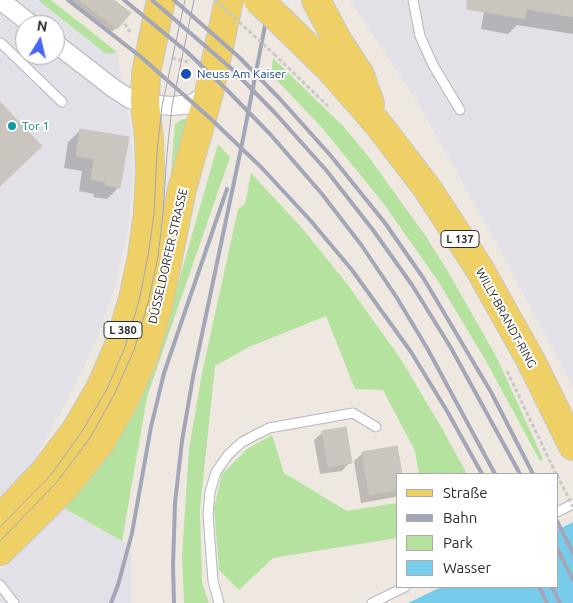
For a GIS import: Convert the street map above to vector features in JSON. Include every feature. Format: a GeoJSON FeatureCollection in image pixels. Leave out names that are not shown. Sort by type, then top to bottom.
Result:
{"type":"FeatureCollection","features":[{"type":"Feature","properties":{"kind":"main road","name":"DÜSSELDORFER STRASSE"},"geometry":{"type":"LineString","coordinates":[[0,519],[45,471],[76,430],[101,387],[119,345],[133,299],[148,213],[150,172],[145,104],[146,73],[160,0]]}},
{"type":"Feature","properties":{"kind":"main road","name":"DÜSSELDORFER STRASSE"},"geometry":{"type":"LineString","coordinates":[[0,551],[65,487],[100,443],[124,400],[144,356],[158,307],[182,189],[209,93],[229,0]]}},
{"type":"Feature","properties":{"kind":"main road","name":"WILLY-BRANDT-RING"},"geometry":{"type":"LineString","coordinates":[[258,0],[330,69],[378,124],[427,188],[480,268],[572,445]]}},
{"type":"Feature","properties":{"kind":"main road","name":"WILLY-BRANDT-RING"},"geometry":{"type":"LineString","coordinates":[[316,0],[336,38],[360,75],[378,124]]}},
{"type":"Feature","properties":{"kind":"street"},"geometry":{"type":"LineString","coordinates":[[0,0],[19,15]]}},
{"type":"Feature","properties":{"kind":"street"},"geometry":{"type":"LineString","coordinates":[[65,51],[113,88],[130,99],[145,104],[172,106],[192,104],[209,93]]}},
{"type":"Feature","properties":{"kind":"lane"},"geometry":{"type":"LineString","coordinates":[[414,0],[420,36],[432,66],[460,110]]}},
{"type":"Feature","properties":{"kind":"lane"},"geometry":{"type":"LineString","coordinates":[[1,43],[62,102]]}},
{"type":"Feature","properties":{"kind":"lane"},"geometry":{"type":"LineString","coordinates":[[219,603],[213,581],[208,514],[210,492],[216,472],[228,455],[242,442],[269,428],[353,412],[376,427]]}},
{"type":"Feature","properties":{"kind":"lane"},"geometry":{"type":"LineString","coordinates":[[558,512],[573,506]]}},
{"type":"Feature","properties":{"kind":"lane"},"geometry":{"type":"LineString","coordinates":[[0,585],[14,603]]}},
{"type":"Feature","properties":{"kind":"lane"},"geometry":{"type":"LineString","coordinates":[[372,603],[403,588]]}},
{"type":"Feature","properties":{"kind":"path"},"geometry":{"type":"LineString","coordinates":[[215,0],[329,107]]}},
{"type":"Feature","properties":{"kind":"path"},"geometry":{"type":"LineString","coordinates":[[506,369],[555,473]]}},
{"type":"Feature","properties":{"kind":"path"},"geometry":{"type":"LineString","coordinates":[[558,479],[573,506]]}},
{"type":"Feature","properties":{"kind":"shaded area"},"geometry":{"type":"Polygon","coordinates":[[[0,0],[38,0],[57,15],[15,15],[15,65],[65,65],[65,21],[105,52],[111,54],[117,52],[132,137],[133,175],[128,230],[116,284],[96,341],[69,397],[28,472],[0,499],[0,0]]]}},
{"type":"Feature","properties":{"kind":"shaded area"},"geometry":{"type":"Polygon","coordinates":[[[350,0],[573,0],[573,387],[487,226],[419,105],[350,0]]]}},
{"type":"Feature","properties":{"kind":"shaded area"},"geometry":{"type":"Polygon","coordinates":[[[64,508],[131,547],[131,603],[0,603],[0,571],[64,508]]]}},
{"type":"Feature","properties":{"kind":"green space"},"geometry":{"type":"Polygon","coordinates":[[[38,0],[51,0],[117,52],[105,53],[65,21],[65,15],[57,15],[38,0]]]}},
{"type":"Feature","properties":{"kind":"green space"},"geometry":{"type":"Polygon","coordinates":[[[273,58],[344,127],[368,156],[427,238],[497,358],[543,459],[540,461],[486,361],[438,281],[384,204],[323,129],[271,74],[273,58]]]}},
{"type":"Feature","properties":{"kind":"green space"},"geometry":{"type":"Polygon","coordinates":[[[182,119],[189,119],[170,184],[175,124],[182,119]]]}},
{"type":"Feature","properties":{"kind":"green space"},"geometry":{"type":"Polygon","coordinates":[[[218,144],[230,157],[147,397],[122,541],[64,508],[97,468],[163,336],[218,144]]]}},
{"type":"Feature","properties":{"kind":"green space"},"geometry":{"type":"Polygon","coordinates":[[[251,173],[302,228],[348,285],[400,358],[466,473],[419,473],[415,451],[383,390],[355,389],[326,316],[249,347],[215,366],[200,509],[202,582],[209,603],[184,603],[182,556],[189,449],[202,373],[238,209],[245,204],[251,173]]]}},
{"type":"Feature","properties":{"kind":"green space"},"geometry":{"type":"Polygon","coordinates":[[[272,435],[284,473],[347,511],[396,503],[396,538],[273,558],[239,590],[219,570],[214,508],[222,474],[247,449],[272,435]]]}},
{"type":"Feature","properties":{"kind":"water"},"geometry":{"type":"Polygon","coordinates":[[[573,522],[573,603],[408,603],[439,588],[558,588],[558,530],[573,522]]]}},
{"type":"Feature","properties":{"kind":"building"},"geometry":{"type":"Polygon","coordinates":[[[79,0],[114,0],[131,13],[117,29],[79,0]]]}},
{"type":"Feature","properties":{"kind":"building"},"geometry":{"type":"Polygon","coordinates":[[[467,0],[573,0],[573,17],[527,9],[527,6],[525,19],[467,9],[467,0]]]}},
{"type":"Feature","properties":{"kind":"building","name":"Tor 1"},"geometry":{"type":"Polygon","coordinates":[[[0,102],[42,146],[0,186],[0,102]]]}},
{"type":"Feature","properties":{"kind":"building"},"geometry":{"type":"Polygon","coordinates":[[[80,129],[129,137],[120,188],[105,185],[105,182],[91,179],[94,159],[76,156],[80,129]]]}},
{"type":"Feature","properties":{"kind":"building"},"geometry":{"type":"Polygon","coordinates":[[[346,427],[352,463],[328,467],[322,431],[346,427]]]}},
{"type":"Feature","properties":{"kind":"building"},"geometry":{"type":"Polygon","coordinates":[[[397,446],[402,473],[396,473],[396,490],[369,495],[362,452],[397,446]]]}},
{"type":"Feature","properties":{"kind":"tram line"},"geometry":{"type":"LineString","coordinates":[[0,527],[50,476],[81,433],[107,389],[125,347],[139,301],[148,256],[154,214],[157,152],[162,106],[185,0]]}},
{"type":"Feature","properties":{"kind":"tram line"},"geometry":{"type":"LineString","coordinates":[[0,541],[57,482],[90,438],[115,393],[134,350],[148,303],[158,257],[172,106],[194,0]]}},
{"type":"Feature","properties":{"kind":"railway"},"geometry":{"type":"LineString","coordinates":[[68,0],[141,57],[211,119],[262,168],[310,220],[352,270],[411,352],[481,473]]}},
{"type":"Feature","properties":{"kind":"railway"},"geometry":{"type":"LineString","coordinates":[[124,0],[186,51],[227,90],[270,134],[322,194],[362,246],[397,298],[427,348],[494,473]]}},
{"type":"Feature","properties":{"kind":"railway"},"geometry":{"type":"LineString","coordinates":[[152,0],[233,70],[276,114],[326,170],[373,230],[412,285],[451,348],[519,473]]}},
{"type":"Feature","properties":{"kind":"railway"},"geometry":{"type":"LineString","coordinates":[[174,0],[239,57],[280,99],[331,156],[385,223],[424,279],[491,392],[532,473]]}},
{"type":"Feature","properties":{"kind":"railway"},"geometry":{"type":"LineString","coordinates":[[174,603],[175,503],[182,441],[193,377],[270,0]]}},
{"type":"Feature","properties":{"kind":"railway"},"geometry":{"type":"LineString","coordinates":[[111,603],[118,585],[132,533],[151,427],[164,373],[227,189]]}},
{"type":"Feature","properties":{"kind":"railway"},"geometry":{"type":"LineString","coordinates":[[558,523],[573,553]]}},
{"type":"Feature","properties":{"kind":"railway"},"geometry":{"type":"LineString","coordinates":[[558,550],[573,580]]}},
{"type":"Feature","properties":{"kind":"railway"},"geometry":{"type":"LineString","coordinates":[[540,588],[547,603]]}},
{"type":"Feature","properties":{"kind":"railway"},"geometry":{"type":"LineString","coordinates":[[552,588],[560,603]]}},
{"type":"Feature","properties":{"kind":"place","name":"Neuss Am Kaiser"},"geometry":{"type":"Point","coordinates":[186,74]}},
{"type":"Feature","properties":{"kind":"place","name":"Tor 1"},"geometry":{"type":"Point","coordinates":[12,126]}}]}
